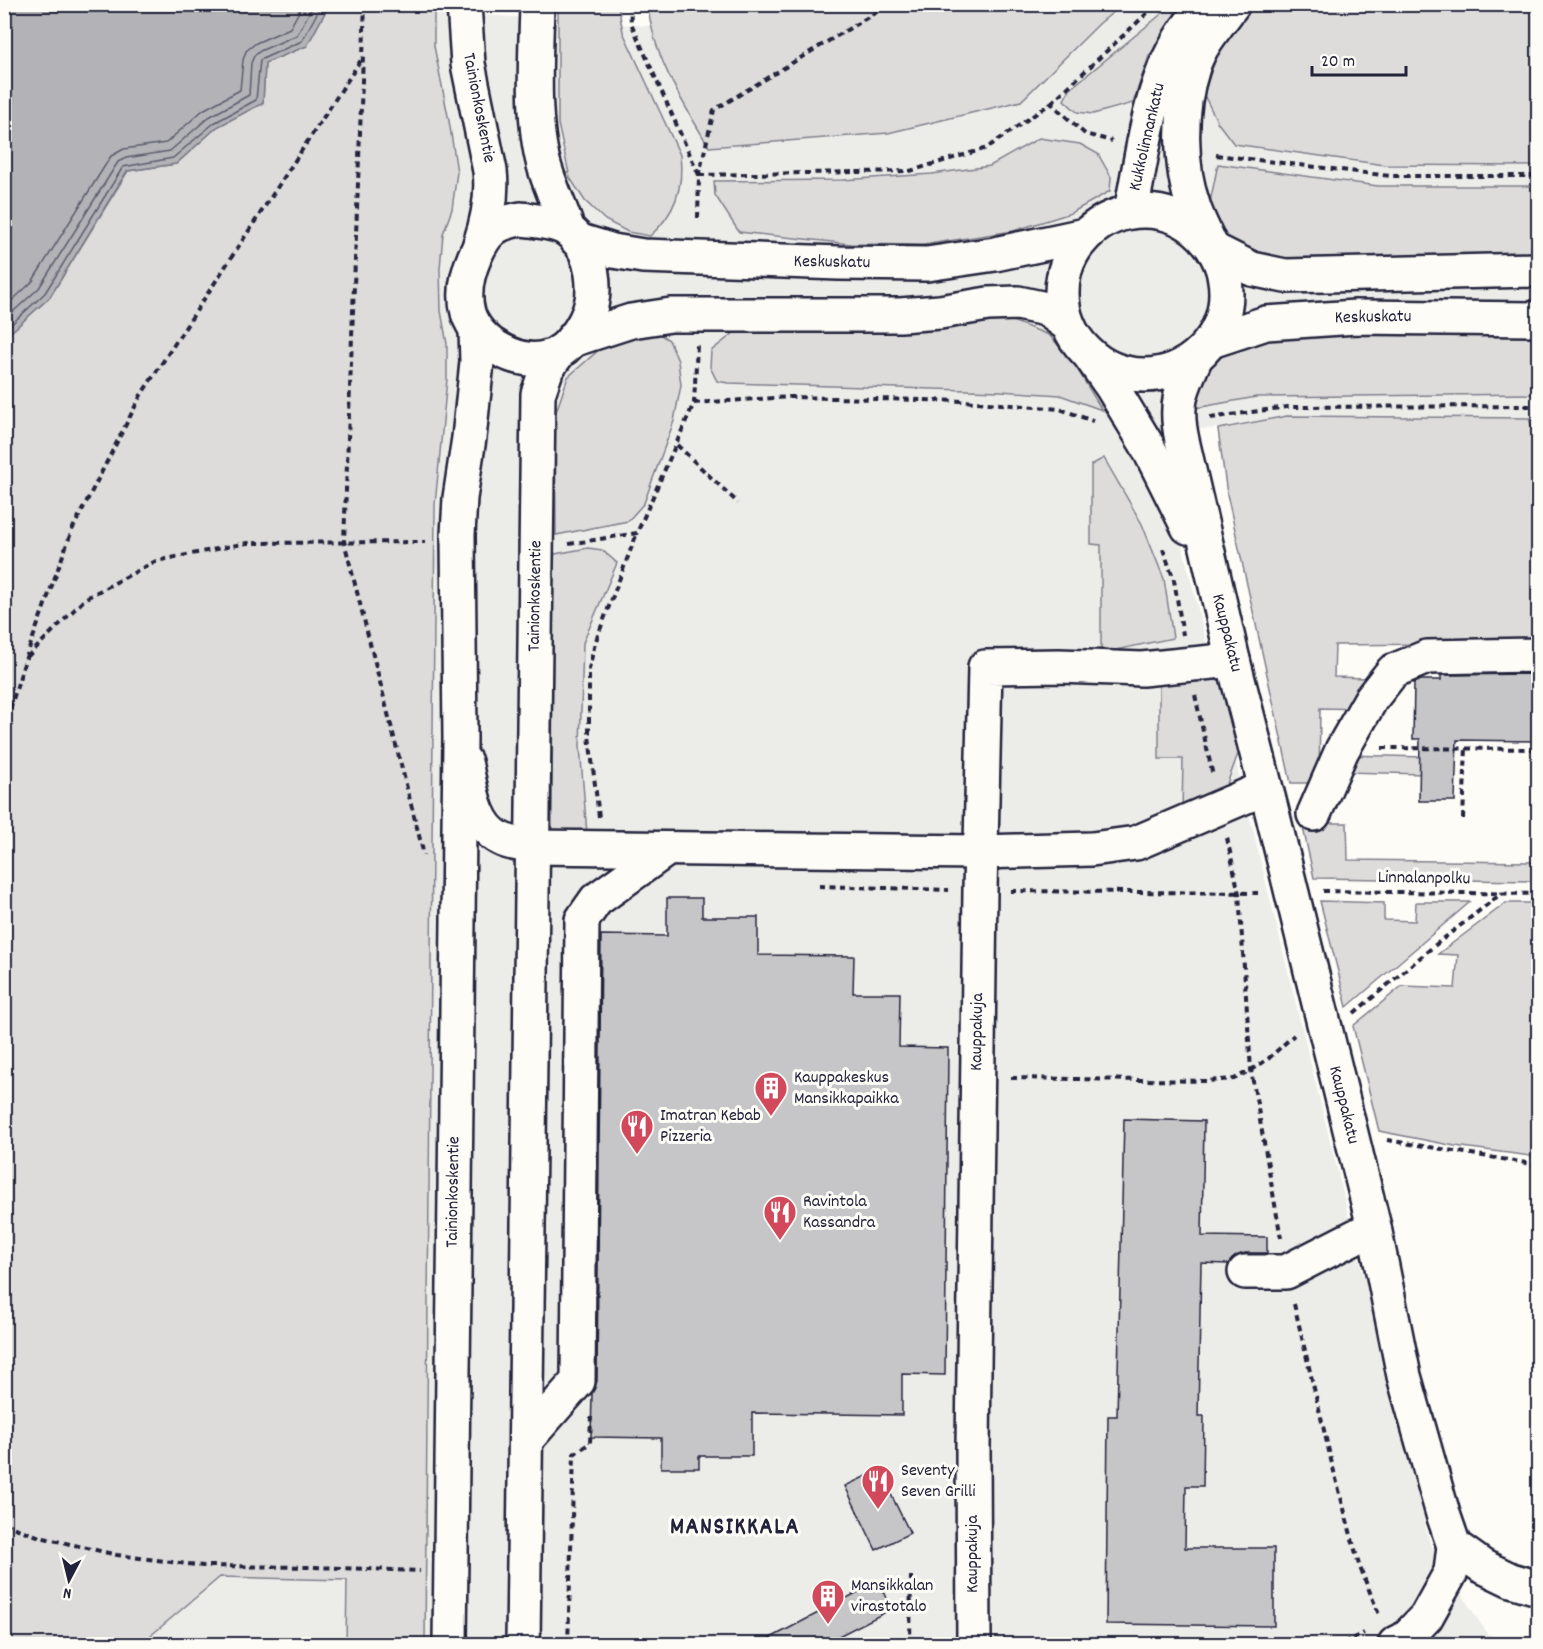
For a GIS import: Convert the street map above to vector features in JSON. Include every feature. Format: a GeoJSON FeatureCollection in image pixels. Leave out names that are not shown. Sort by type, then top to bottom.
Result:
{"type":"FeatureCollection","features":[{"type":"Feature","properties":{"kind":"main road","name":"Tainionkoskentie"},"geometry":{"type":"LineString","coordinates":[[464,4],[468,64],[492,188],[486,228],[479,247]]}},
{"type":"Feature","properties":{"kind":"main road"},"geometry":{"type":"LineString","coordinates":[[537,4],[538,131],[544,165],[573,235],[588,258],[592,276],[589,313],[566,346]]}},
{"type":"Feature","properties":{"kind":"main road","name":"Kukkolinnankatu"},"geometry":{"type":"LineString","coordinates":[[1131,211],[1155,93],[1168,60],[1182,35],[1208,4]]}},
{"type":"Feature","properties":{"kind":"main road","name":"Kukkolinnankatu"},"geometry":{"type":"LineString","coordinates":[[1212,246],[1193,207],[1185,170],[1182,133],[1185,102],[1193,65],[1213,31],[1233,4]]}},
{"type":"Feature","properties":{"kind":"main road"},"geometry":{"type":"LineString","coordinates":[[1131,211],[1155,211],[1179,218],[1199,231],[1212,246],[1224,272],[1227,295],[1222,319],[1204,349],[1167,372],[1150,375],[1134,375],[1118,371],[1089,354],[1077,341],[1062,307],[1065,268],[1073,250],[1085,235],[1106,219],[1131,211]]}},
{"type":"Feature","properties":{"kind":"main road"},"geometry":{"type":"LineString","coordinates":[[573,235],[544,222],[521,219],[503,222],[490,231],[479,247],[470,267],[466,298],[468,314],[476,330],[494,346],[521,357],[542,359],[550,357],[566,346],[631,321],[671,315],[900,315],[940,312],[988,304],[1018,303],[1046,309],[1068,325]]}},
{"type":"Feature","properties":{"kind":"main road","name":"Keskuskatu"},"geometry":{"type":"LineString","coordinates":[[573,235],[613,251],[643,256],[927,264],[995,254],[1085,235]]}},
{"type":"Feature","properties":{"kind":"main road"},"geometry":{"type":"LineString","coordinates":[[1212,246],[1251,269],[1285,276],[1539,270]]}},
{"type":"Feature","properties":{"kind":"main road","name":"Keskuskatu"},"geometry":{"type":"LineString","coordinates":[[1204,349],[1266,323],[1356,317],[1539,319]]}},
{"type":"Feature","properties":{"kind":"main road","name":"Tainionkoskentie"},"geometry":{"type":"LineString","coordinates":[[450,1644],[460,739],[458,535],[460,498],[470,438],[477,362],[476,330]]}},
{"type":"Feature","properties":{"kind":"main road","name":"Tainionkoskentie"},"geometry":{"type":"LineString","coordinates":[[523,1644],[538,394],[547,368],[566,346]]}},
{"type":"Feature","properties":{"kind":"main road","name":"Kauppakatu"},"geometry":{"type":"LineString","coordinates":[[1204,349],[1178,399],[1178,423],[1211,571],[1374,1227],[1404,1376],[1454,1546]]}},
{"type":"Feature","properties":{"kind":"main road","name":"Kauppakatu"},"geometry":{"type":"LineString","coordinates":[[1089,354],[1148,445],[1211,571]]}},
{"type":"Feature","properties":{"kind":"main road"},"geometry":{"type":"LineString","coordinates":[[1314,814],[1342,750],[1371,699],[1393,671],[1427,657],[1539,655]]}},
{"type":"Feature","properties":{"kind":"main road","name":"Kauppakuja"},"geometry":{"type":"LineString","coordinates":[[974,1643],[973,1470],[980,852],[985,667],[1059,666],[1142,669],[1233,660]]}},
{"type":"Feature","properties":{"kind":"main road","name":"Tainionkoskentie"},"geometry":{"type":"LineString","coordinates":[[460,739],[477,812],[488,831],[502,840],[533,847],[980,852],[1092,849],[1136,843],[1265,788]]}},
{"type":"Feature","properties":{"kind":"main road"},"geometry":{"type":"LineString","coordinates":[[526,1440],[578,1381],[582,920],[596,900],[667,849]]}},
{"type":"Feature","properties":{"kind":"main road"},"geometry":{"type":"LineString","coordinates":[[1245,1272],[1286,1272],[1374,1227]]}},
{"type":"Feature","properties":{"kind":"main road"},"geometry":{"type":"LineString","coordinates":[[1385,1631],[1426,1617],[1451,1572],[1454,1546],[1482,1566],[1511,1580],[1539,1588]]}},
{"type":"Feature","properties":{"kind":"path"},"geometry":{"type":"LineString","coordinates":[[365,4],[344,541],[424,852],[424,864]]}},
{"type":"Feature","properties":{"kind":"path"},"geometry":{"type":"LineString","coordinates":[[630,4],[631,23],[699,176]]}},
{"type":"Feature","properties":{"kind":"path"},"geometry":{"type":"LineString","coordinates":[[698,218],[699,176],[714,110],[880,10],[885,4]]}},
{"type":"Feature","properties":{"kind":"path"},"geometry":{"type":"LineString","coordinates":[[699,176],[910,171],[987,148],[1051,103],[1157,4]]}},
{"type":"Feature","properties":{"kind":"path"},"geometry":{"type":"LineString","coordinates":[[4,729],[25,660],[72,530],[141,395],[363,57]]}},
{"type":"Feature","properties":{"kind":"path"},"geometry":{"type":"LineString","coordinates":[[1051,103],[1085,134],[1118,143]]}},
{"type":"Feature","properties":{"kind":"path"},"geometry":{"type":"LineString","coordinates":[[1211,154],[1390,176],[1539,176]]}},
{"type":"Feature","properties":{"kind":"path"},"geometry":{"type":"LineString","coordinates":[[602,847],[589,736],[590,669],[595,643],[637,533],[694,403],[697,342]]}},
{"type":"Feature","properties":{"kind":"path"},"geometry":{"type":"LineString","coordinates":[[677,445],[738,503]]}},
{"type":"Feature","properties":{"kind":"path"},"geometry":{"type":"LineString","coordinates":[[564,545],[637,533]]}},
{"type":"Feature","properties":{"kind":"path"},"geometry":{"type":"LineString","coordinates":[[25,660],[86,598],[156,561],[247,543],[428,542]]}},
{"type":"Feature","properties":{"kind":"path"},"geometry":{"type":"LineString","coordinates":[[1162,546],[1174,580],[1189,665],[1239,894],[1251,1070],[1286,1272],[1359,1565],[1385,1631],[1333,1644]]}},
{"type":"Feature","properties":{"kind":"path"},"geometry":{"type":"LineString","coordinates":[[1342,750],[1404,747],[1539,749]]}},
{"type":"Feature","properties":{"kind":"path"},"geometry":{"type":"LineString","coordinates":[[1463,819],[1466,747]]}},
{"type":"Feature","properties":{"kind":"path","name":"Linnalanpolku"},"geometry":{"type":"LineString","coordinates":[[1320,891],[1539,894]]}},
{"type":"Feature","properties":{"kind":"path"},"geometry":{"type":"LineString","coordinates":[[1346,1018],[1434,945],[1503,893]]}},
{"type":"Feature","properties":{"kind":"path"},"geometry":{"type":"LineString","coordinates":[[978,1077],[1206,1081],[1234,1079],[1251,1070]]}},
{"type":"Feature","properties":{"kind":"path"},"geometry":{"type":"LineString","coordinates":[[1380,1138],[1539,1165]]}},
{"type":"Feature","properties":{"kind":"path"},"geometry":{"type":"LineString","coordinates":[[567,1644],[574,1455],[590,1443]]}},
{"type":"Feature","properties":{"kind":"path"},"geometry":{"type":"LineString","coordinates":[[4,1524],[40,1537],[117,1555],[203,1566],[421,1571],[421,1581]]}},
{"type":"Feature","properties":{"kind":"path"},"geometry":{"type":"LineString","coordinates":[[910,1644],[911,1576]]}},
{"type":"Feature","properties":{"kind":"path"},"geometry":{"type":"LineString","coordinates":[[929,1644],[1178,1644]]}},
{"type":"Feature","properties":{"kind":"shaded area"},"geometry":{"type":"Polygon","coordinates":[[[648,4],[1122,5],[1100,23],[1021,101],[888,133],[709,147],[663,61],[651,24],[648,4]]]}},
{"type":"Feature","properties":{"kind":"shaded area"},"geometry":{"type":"Polygon","coordinates":[[[329,5],[650,26],[674,87],[1100,23],[1122,5],[1538,5],[1538,418],[1287,416],[1218,428],[1154,432],[1430,1544],[1487,1634],[1522,1644],[5,1644],[4,390],[307,46],[329,5]]]}},
{"type":"Feature","properties":{"kind":"shaded area"},"geometry":{"type":"Polygon","coordinates":[[[329,5],[434,5],[434,46],[457,172],[452,209],[443,234],[440,268],[441,311],[447,344],[447,379],[435,505],[425,1644],[346,1644],[347,1580],[220,1577],[143,1644],[5,1644],[4,390],[10,333],[50,297],[128,171],[176,164],[217,127],[263,103],[265,63],[307,46],[329,5]]]}},
{"type":"Feature","properties":{"kind":"shaded area"},"geometry":{"type":"Polygon","coordinates":[[[558,5],[618,5],[623,32],[680,155],[681,178],[676,200],[666,219],[650,236],[628,232],[605,220],[585,201],[570,178],[558,124],[558,5]]]}},
{"type":"Feature","properties":{"kind":"shaded area"},"geometry":{"type":"Polygon","coordinates":[[[1251,5],[1538,5],[1538,166],[1385,165],[1234,144],[1218,123],[1204,95],[1222,46],[1234,24],[1251,5]]]}},
{"type":"Feature","properties":{"kind":"shaded area"},"geometry":{"type":"Polygon","coordinates":[[[1170,7],[1178,17],[1149,56],[1133,103],[1093,114],[1077,112],[1064,100],[1070,89],[1170,7]]]}},
{"type":"Feature","properties":{"kind":"shaded area"},"geometry":{"type":"Polygon","coordinates":[[[1039,138],[1080,144],[1098,154],[1111,177],[1110,191],[1071,213],[1013,231],[922,245],[851,244],[739,232],[715,195],[714,181],[842,180],[932,174],[990,166],[1039,138]]]}},
{"type":"Feature","properties":{"kind":"shaded area"},"geometry":{"type":"Polygon","coordinates":[[[1218,164],[1378,186],[1538,186],[1538,260],[1287,265],[1258,256],[1231,243],[1218,229],[1209,207],[1218,164]]]}},
{"type":"Feature","properties":{"kind":"shaded area"},"geometry":{"type":"Polygon","coordinates":[[[1007,319],[1049,335],[1073,362],[1102,410],[1060,395],[1001,391],[728,383],[717,381],[710,367],[711,351],[734,333],[923,328],[1007,319]]]}},
{"type":"Feature","properties":{"kind":"shaded area"},"geometry":{"type":"Polygon","coordinates":[[[653,330],[669,340],[678,361],[681,385],[674,421],[644,503],[628,521],[556,535],[555,415],[568,377],[600,349],[653,330]]]}},
{"type":"Feature","properties":{"kind":"shaded area"},"geometry":{"type":"Polygon","coordinates":[[[1307,332],[1538,332],[1538,394],[1256,397],[1190,409],[1202,376],[1221,354],[1248,341],[1307,332]]]}},
{"type":"Feature","properties":{"kind":"shaded area"},"geometry":{"type":"Polygon","coordinates":[[[1287,416],[1529,418],[1538,448],[1538,643],[1335,645],[1334,677],[1366,678],[1365,709],[1320,708],[1319,783],[1291,783],[1227,494],[1218,429],[1287,416]]]}},
{"type":"Feature","properties":{"kind":"shaded area"},"geometry":{"type":"Polygon","coordinates":[[[1104,458],[1142,524],[1164,579],[1173,638],[1101,653],[1101,545],[1091,544],[1091,465],[1104,458]]]}},
{"type":"Feature","properties":{"kind":"shaded area"},"geometry":{"type":"Polygon","coordinates":[[[588,548],[602,550],[617,563],[583,643],[580,746],[587,834],[552,836],[553,561],[555,554],[588,548]]]}},
{"type":"Feature","properties":{"kind":"shaded area"},"geometry":{"type":"Polygon","coordinates":[[[1196,673],[1221,682],[1238,754],[1225,789],[1182,813],[1183,759],[1159,759],[1159,678],[1196,673]]]}},
{"type":"Feature","properties":{"kind":"shaded area"},"geometry":{"type":"Polygon","coordinates":[[[1345,755],[1425,757],[1425,774],[1345,772],[1345,755]]]}},
{"type":"Feature","properties":{"kind":"shaded area"},"geometry":{"type":"Polygon","coordinates":[[[1302,823],[1347,823],[1348,860],[1538,862],[1538,881],[1314,878],[1302,823]]]}},
{"type":"Feature","properties":{"kind":"shaded area"},"geometry":{"type":"Polygon","coordinates":[[[1320,901],[1384,903],[1384,920],[1415,921],[1416,902],[1470,902],[1347,1007],[1320,901]]]}},
{"type":"Feature","properties":{"kind":"shaded area"},"geometry":{"type":"Polygon","coordinates":[[[1506,903],[1538,903],[1538,1157],[1455,1146],[1379,1131],[1353,1026],[1402,986],[1455,988],[1458,955],[1438,954],[1506,903]]]}},
{"type":"Feature","properties":{"kind":"water"},"geometry":{"type":"Polygon","coordinates":[[[5,4],[329,5],[307,46],[265,63],[263,103],[217,127],[176,164],[127,171],[50,297],[10,333],[5,390],[5,4]]]}},
{"type":"Feature","properties":{"kind":"building"},"geometry":{"type":"Polygon","coordinates":[[[1531,674],[1531,681],[1539,681],[1539,741],[1457,740],[1455,801],[1419,801],[1420,739],[1413,739],[1414,683],[1421,680],[1441,680],[1441,675],[1531,674]]]}},
{"type":"Feature","properties":{"kind":"building","name":"Kauppakeskus Mansikkapaikka"},"geometry":{"type":"Polygon","coordinates":[[[667,898],[702,898],[702,917],[758,917],[758,955],[854,956],[853,993],[900,993],[899,1047],[948,1048],[945,1375],[902,1374],[902,1415],[752,1413],[752,1456],[699,1456],[699,1468],[661,1468],[661,1438],[591,1437],[592,1394],[597,1381],[601,935],[667,936],[667,898]]]}},
{"type":"Feature","properties":{"kind":"building"},"geometry":{"type":"Polygon","coordinates":[[[1124,1119],[1204,1121],[1202,1236],[1267,1237],[1267,1253],[1245,1253],[1236,1256],[1228,1264],[1201,1263],[1198,1416],[1204,1416],[1203,1486],[1186,1486],[1185,1548],[1274,1548],[1274,1626],[1106,1624],[1108,1416],[1117,1416],[1124,1119]]]}},
{"type":"Feature","properties":{"kind":"building","name":"Seventy Seven Grilli"},"geometry":{"type":"Polygon","coordinates":[[[879,1470],[910,1533],[876,1550],[845,1486],[879,1470]]]}},
{"type":"Feature","properties":{"kind":"building","name":"Mansikkalan virastotalo"},"geometry":{"type":"Polygon","coordinates":[[[879,1581],[892,1609],[823,1644],[759,1644],[879,1581]]]}},
{"type":"Feature","properties":{"kind":"place","name":"Kauppakeskus Mansikkapaikka"},"geometry":{"type":"Point","coordinates":[771,1117]}},
{"type":"Feature","properties":{"kind":"place","name":"Imatran Kebab Pizzeria"},"geometry":{"type":"Point","coordinates":[637,1155]}},
{"type":"Feature","properties":{"kind":"place","name":"Ravintola Kassandra"},"geometry":{"type":"Point","coordinates":[780,1241]}},
{"type":"Feature","properties":{"kind":"place","name":"Seventy Seven Grilli"},"geometry":{"type":"Point","coordinates":[878,1510]}},
{"type":"Feature","properties":{"kind":"place","name":"Mansikkalan virastotalo"},"geometry":{"type":"Point","coordinates":[828,1625]}},
{"type":"Feature","properties":{"kind":"district","name":"MANSIKKALA"},"geometry":{"type":"Point","coordinates":[735,1528]}}]}
